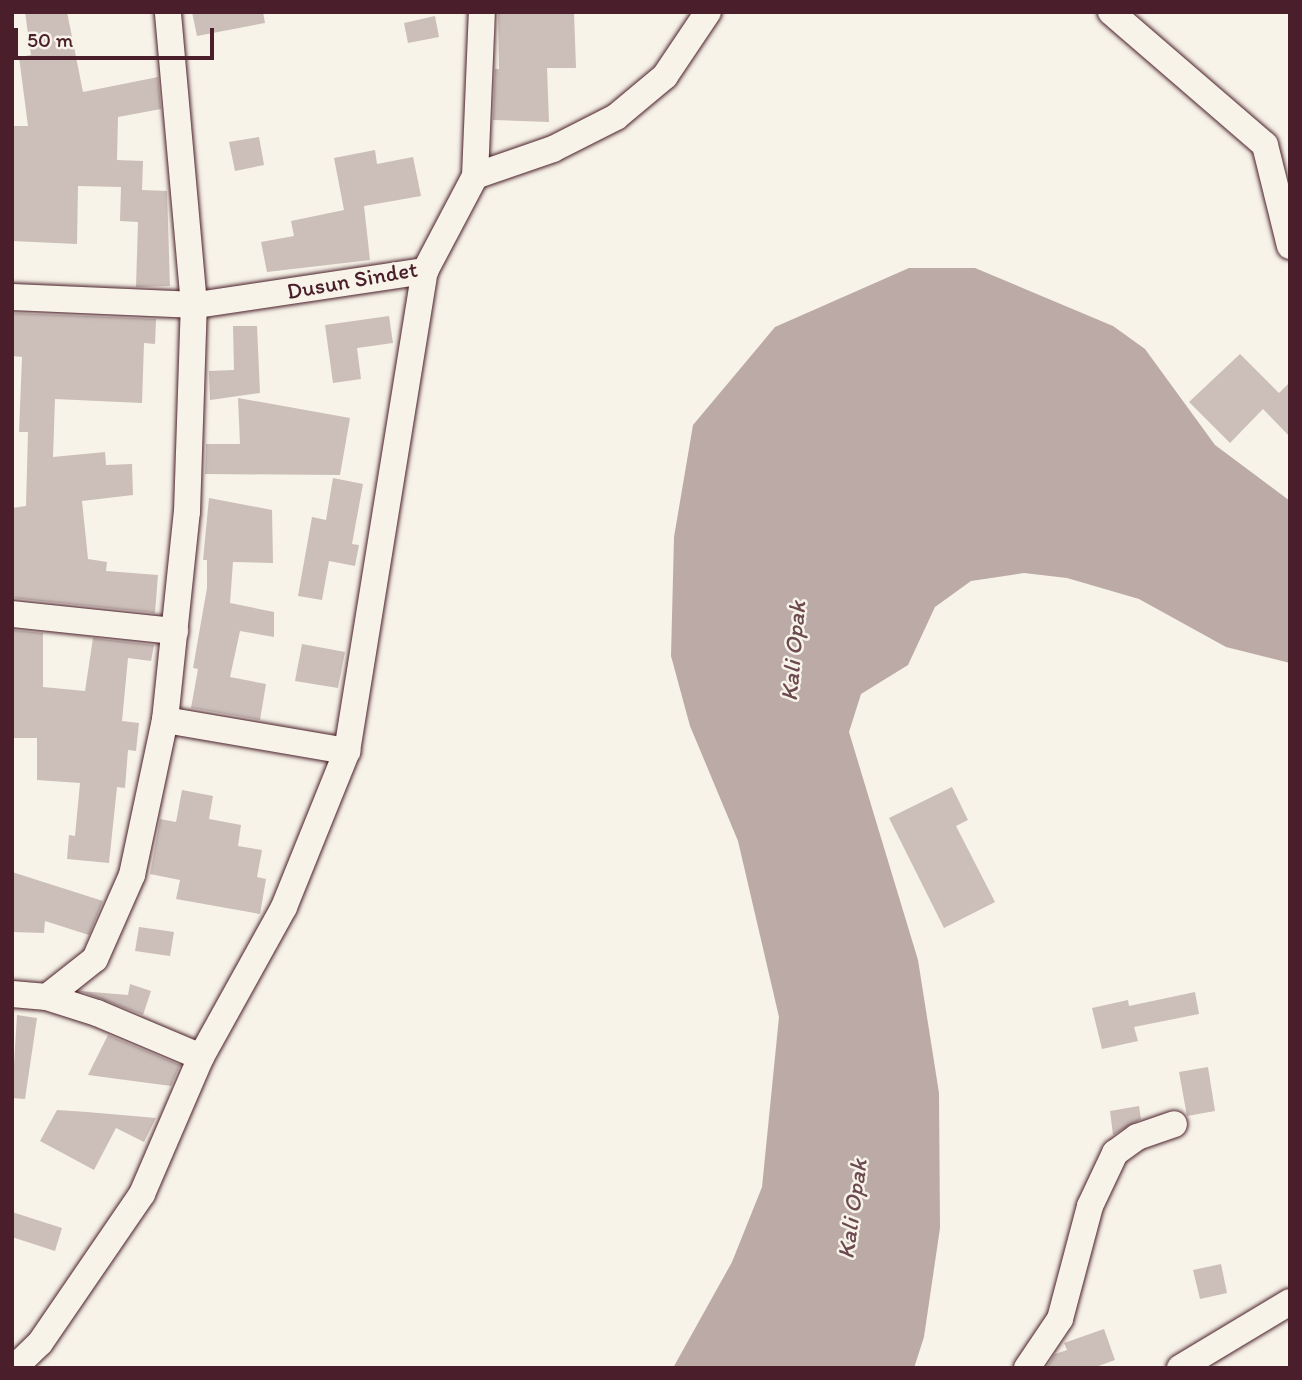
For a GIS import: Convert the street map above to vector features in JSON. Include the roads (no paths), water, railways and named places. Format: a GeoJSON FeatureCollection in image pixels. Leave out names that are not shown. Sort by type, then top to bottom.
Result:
{"type":"FeatureCollection","features":[{"type":"Feature","properties":{"kind":"street"},"geometry":{"type":"LineString","coordinates":[[47,997],[95,959],[132,875],[165,720],[187,512],[194,305],[168,12]]}},
{"type":"Feature","properties":{"kind":"street","name":"Dusun Sindet"},"geometry":{"type":"LineString","coordinates":[[12,297],[194,305],[425,271],[475,176],[482,12]]}},
{"type":"Feature","properties":{"kind":"street"},"geometry":{"type":"LineString","coordinates":[[475,176],[553,149],[616,117],[665,76],[708,12]]}},
{"type":"Feature","properties":{"kind":"street"},"geometry":{"type":"LineString","coordinates":[[1111,12],[1265,145],[1290,173]]}},
{"type":"Feature","properties":{"kind":"street"},"geometry":{"type":"LineString","coordinates":[[1265,145],[1290,246]]}},
{"type":"Feature","properties":{"kind":"street"},"geometry":{"type":"LineString","coordinates":[[15,1368],[40,1343],[142,1194],[201,1057],[284,907],[346,751],[425,271]]}},
{"type":"Feature","properties":{"kind":"street"},"geometry":{"type":"LineString","coordinates":[[12,614],[175,632]]}},
{"type":"Feature","properties":{"kind":"street"},"geometry":{"type":"LineString","coordinates":[[165,720],[346,751]]}},
{"type":"Feature","properties":{"kind":"street"},"geometry":{"type":"LineString","coordinates":[[12,994],[47,997],[201,1057]]}},
{"type":"Feature","properties":{"kind":"street"},"geometry":{"type":"LineString","coordinates":[[1027,1368],[1060,1319],[1090,1206],[1115,1153],[1138,1137],[1174,1124]]}},
{"type":"Feature","properties":{"kind":"street"},"geometry":{"type":"LineString","coordinates":[[1180,1368],[1290,1302]]}},
{"type":"Feature","properties":{"kind":"water","name":"Kali Opak"},"geometry":{"type":"Polygon","coordinates":[[[909,268],[975,268],[1113,326],[1145,349],[1215,445],[1290,501],[1290,663],[1226,647],[1139,599],[1067,578],[1024,573],[971,581],[935,607],[908,665],[861,694],[849,732],[918,960],[939,1093],[940,1228],[924,1337],[914,1368],[673,1368],[732,1262],[762,1187],[779,1017],[738,841],[690,726],[671,656],[674,537],[693,425],[775,327],[909,268]]]}}]}
